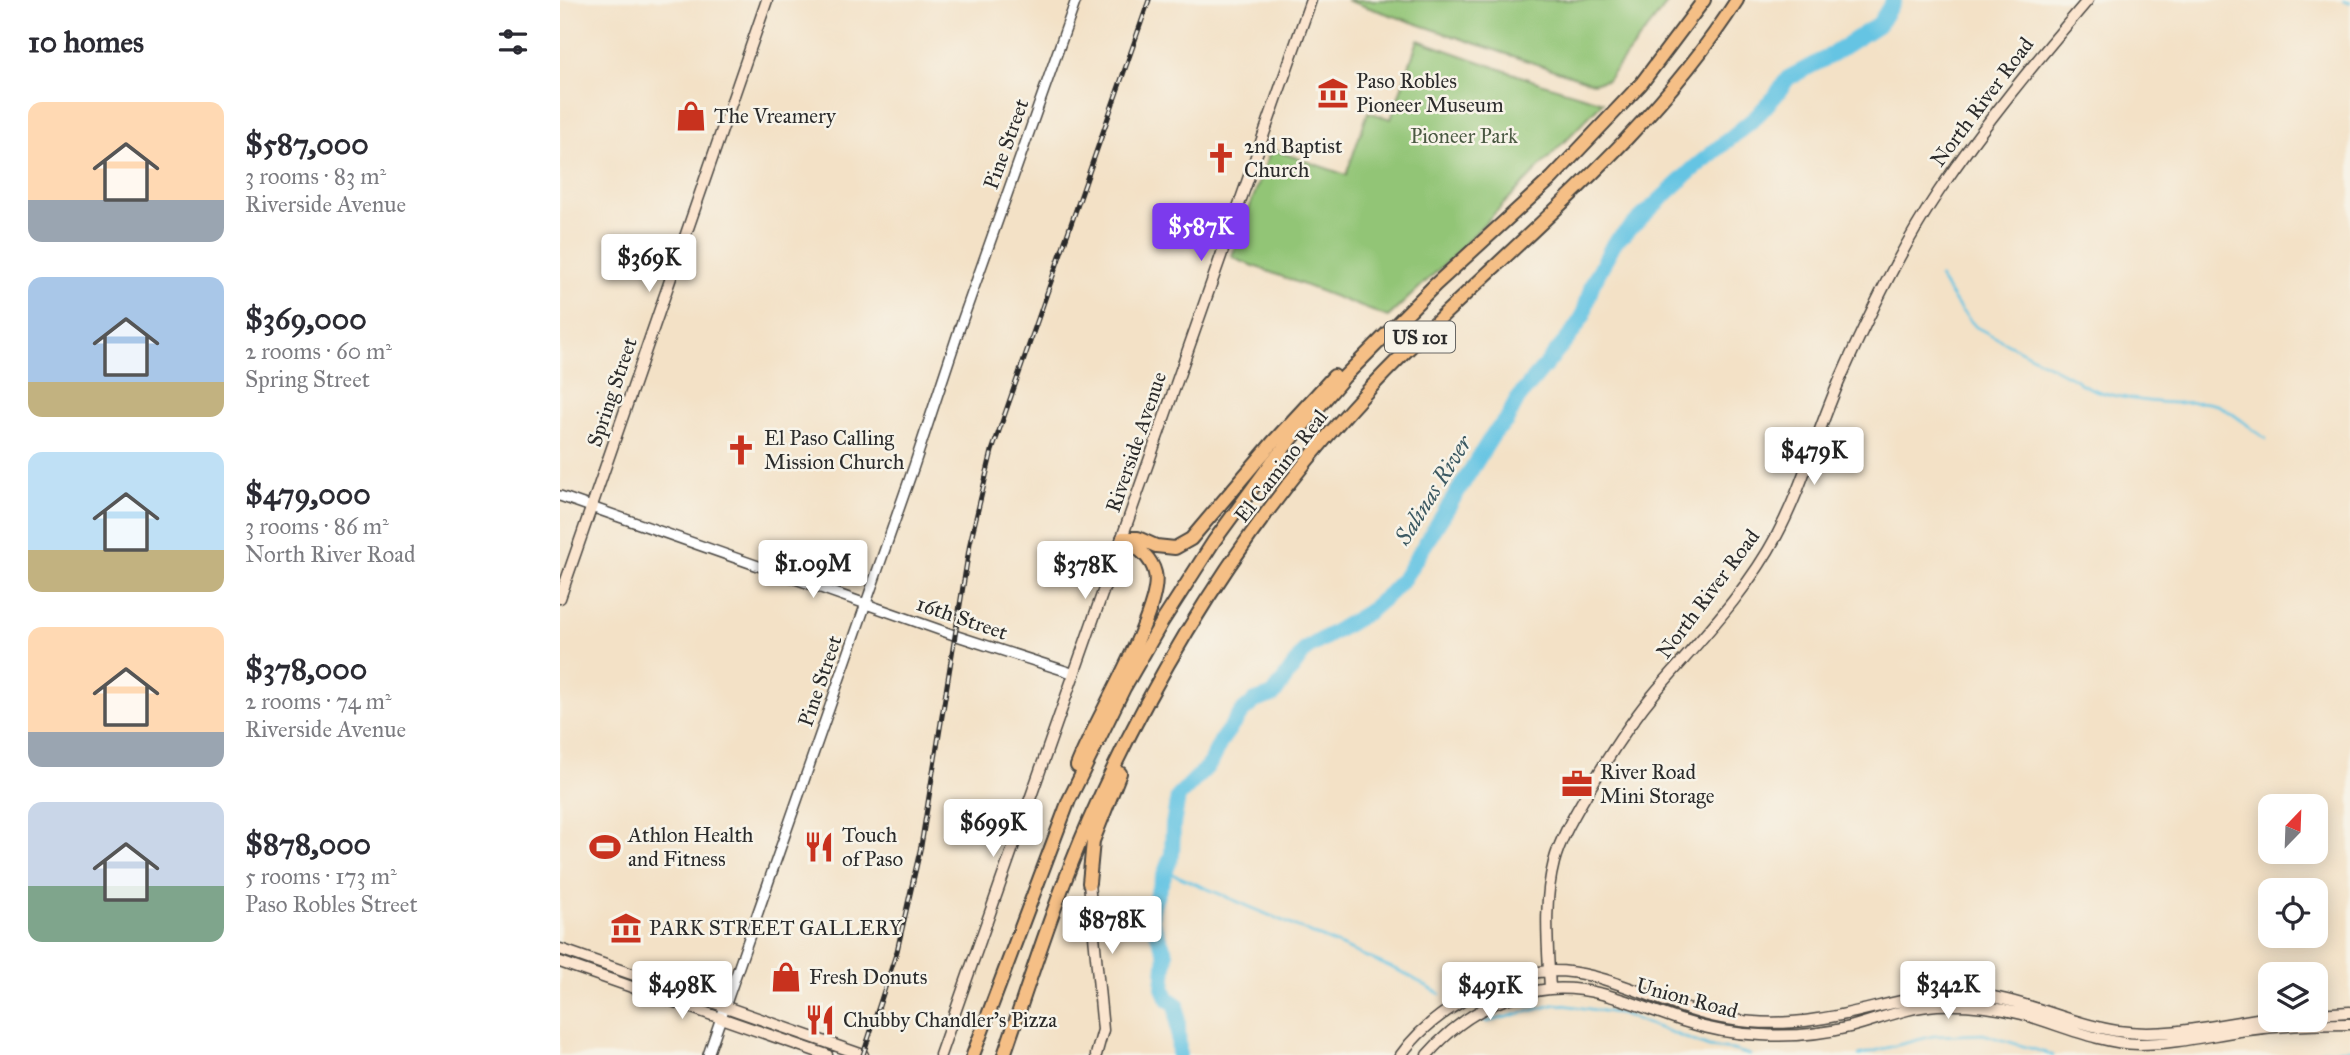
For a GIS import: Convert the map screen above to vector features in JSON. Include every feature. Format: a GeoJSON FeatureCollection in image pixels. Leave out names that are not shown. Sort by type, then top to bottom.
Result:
{"type":"FeatureCollection","features":[{"type":"Feature","properties":{"kind":"highway","name":"El Camino Real"},"geometry":{"type":"LineString","coordinates":[[973,1055],[1069,800],[1124,688],[1214,541],[1272,462],[1363,357],[1435,285],[1552,178],[1641,85],[1704,0]]}},
{"type":"Feature","properties":{"kind":"highway","name":"El Camino Real"},"geometry":{"type":"LineString","coordinates":[[1004,1055],[1072,862],[1109,777],[1143,707],[1182,638],[1231,562],[1318,447],[1352,408],[1426,331],[1619,148],[1678,80],[1737,0]]}},
{"type":"Feature","properties":{"kind":"highway"},"geometry":{"type":"LineString","coordinates":[[1123,538],[1138,538],[1156,546],[1175,548],[1191,539],[1273,442],[1343,367],[1420,291],[1435,285]]}},
{"type":"Feature","properties":{"kind":"highway"},"geometry":{"type":"LineString","coordinates":[[1069,800],[1070,784],[1078,761],[1138,637],[1155,593],[1154,572],[1150,563],[1138,548],[1123,538]]}},
{"type":"Feature","properties":{"kind":"highway"},"geometry":{"type":"LineString","coordinates":[[1089,883],[1093,841],[1135,740],[1143,707]]}},
{"type":"Feature","properties":{"kind":"main road","name":"Spring Street"},"geometry":{"type":"LineString","coordinates":[[560,598],[767,0]]}},
{"type":"Feature","properties":{"kind":"main road","name":"Riverside Avenue"},"geometry":{"type":"LineString","coordinates":[[940,1055],[1311,0]]}},
{"type":"Feature","properties":{"kind":"main road","name":"North River Road"},"geometry":{"type":"LineString","coordinates":[[1550,989],[1547,935],[1551,877],[1554,861],[1573,816],[1623,736],[1765,557],[1790,508],[1841,376],[1895,268],[1939,192],[2035,62],[2088,0]]}},
{"type":"Feature","properties":{"kind":"main road"},"geometry":{"type":"LineString","coordinates":[[1089,883],[1103,1030],[1096,1055]]}},
{"type":"Feature","properties":{"kind":"main road"},"geometry":{"type":"LineString","coordinates":[[560,949],[863,1055]]}},
{"type":"Feature","properties":{"kind":"main road"},"geometry":{"type":"LineString","coordinates":[[560,962],[827,1055]]}},
{"type":"Feature","properties":{"kind":"main road","name":"Union Road"},"geometry":{"type":"LineString","coordinates":[[1549,971],[1573,972],[1593,977],[1703,1014],[1756,1022],[1819,1019],[1917,997],[1959,994],[2001,998],[2079,1023],[2118,1031],[2175,1032],[2258,1019]]}},
{"type":"Feature","properties":{"kind":"main road"},"geometry":{"type":"LineString","coordinates":[[1399,1055],[1423,1029],[1464,1000],[1515,978],[1549,971]]}},
{"type":"Feature","properties":{"kind":"main road","name":"Union Road"},"geometry":{"type":"LineString","coordinates":[[1550,989],[1601,994],[1686,1022],[1759,1035],[1802,1035],[1830,1031],[1909,1009],[1939,1005],[1981,1007],[2021,1014],[2078,1033],[2139,1044],[2285,1026],[2350,1024]]}},
{"type":"Feature","properties":{"kind":"main road"},"geometry":{"type":"LineString","coordinates":[[1427,1055],[1457,1024],[1478,1011],[1496,1003],[1550,989]]}},
{"type":"Feature","properties":{"kind":"main road"},"geometry":{"type":"LineString","coordinates":[[2328,1013],[2350,1012]]}},
{"type":"Feature","properties":{"kind":"street","name":"Pine Street"},"geometry":{"type":"LineString","coordinates":[[708,1055],[968,303],[1076,0]]}},
{"type":"Feature","properties":{"kind":"street","name":"16th Street"},"geometry":{"type":"LineString","coordinates":[[560,496],[1075,674]]}},
{"type":"Feature","properties":{"kind":"green space"},"geometry":{"type":"Polygon","coordinates":[[[1346,0],[1670,0],[1607,80],[1593,83],[1346,0]]]}},
{"type":"Feature","properties":{"kind":"green space","name":"Pioneer Park"},"geometry":{"type":"Polygon","coordinates":[[[1418,40],[1603,102],[1451,258],[1388,317],[1232,256],[1271,149],[1346,175],[1368,112],[1391,119],[1418,40]]]}},
{"type":"Feature","properties":{"kind":"waterway","name":"Salinas River"},"geometry":{"type":"LineString","coordinates":[[1179,1055],[1177,1005],[1168,999],[1163,988],[1166,954],[1151,920],[1153,905],[1172,854],[1178,797],[1209,765],[1222,739],[1242,712],[1255,701],[1273,695],[1306,649],[1368,612],[1404,578],[1494,433],[1506,421],[1518,398],[1570,336],[1583,316],[1592,285],[1614,243],[1693,169],[1756,117],[1788,78],[1828,57],[1879,24],[1894,0]]}},
{"type":"Feature","properties":{"kind":"waterway"},"geometry":{"type":"LineString","coordinates":[[2344,0],[2350,3]]}},
{"type":"Feature","properties":{"kind":"waterway"},"geometry":{"type":"LineString","coordinates":[[1939,277],[1960,309],[1976,327],[2083,385],[2107,394],[2136,399],[2211,403],[2236,416],[2266,439]]}},
{"type":"Feature","properties":{"kind":"waterway"},"geometry":{"type":"LineString","coordinates":[[1166,871],[1404,973],[1440,994]]}},
{"type":"Feature","properties":{"kind":"waterway"},"geometry":{"type":"LineString","coordinates":[[1478,1017],[1487,1022],[1557,1004],[1622,1014],[1709,1047],[1750,1055]]}},
{"type":"Feature","properties":{"kind":"waterway"},"geometry":{"type":"LineString","coordinates":[[1859,1055],[1933,1036],[1983,1034],[2053,1055]]}},
{"type":"Feature","properties":{"kind":"waterway"},"geometry":{"type":"LineString","coordinates":[[2313,1055],[2320,1051],[2350,1049]]}},
{"type":"Feature","properties":{"kind":"railway"},"geometry":{"type":"LineString","coordinates":[[863,1055],[897,951],[921,846],[970,543],[992,451],[1149,0]]}},
{"type":"Feature","properties":{"kind":"place","name":"Paso Robles Pioneer Museum"},"geometry":{"type":"Point","coordinates":[1333,93]}},
{"type":"Feature","properties":{"kind":"place","name":"The Vreamery"},"geometry":{"type":"Point","coordinates":[691,116]}},
{"type":"Feature","properties":{"kind":"place","name":"2nd Baptist Church"},"geometry":{"type":"Point","coordinates":[1221,158]}},
{"type":"Feature","properties":{"kind":"place","name":"El Paso Calling Mission Church"},"geometry":{"type":"Point","coordinates":[741,450]}},
{"type":"Feature","properties":{"kind":"place","name":"River Road Mini Storage"},"geometry":{"type":"Point","coordinates":[1577,784]}},
{"type":"Feature","properties":{"kind":"place","name":"Athlon Health and Fitness"},"geometry":{"type":"Point","coordinates":[605,847]}},
{"type":"Feature","properties":{"kind":"place","name":"Touch of Paso"},"geometry":{"type":"Point","coordinates":[819,847]}},
{"type":"Feature","properties":{"kind":"place","name":"PARK STREET GALLERY"},"geometry":{"type":"Point","coordinates":[626,928]}},
{"type":"Feature","properties":{"kind":"place","name":"Fresh Donuts"},"geometry":{"type":"Point","coordinates":[786,977]}},
{"type":"Feature","properties":{"kind":"place","name":"Chubby Chandler's Pizza"},"geometry":{"type":"Point","coordinates":[820,1020]}}]}
